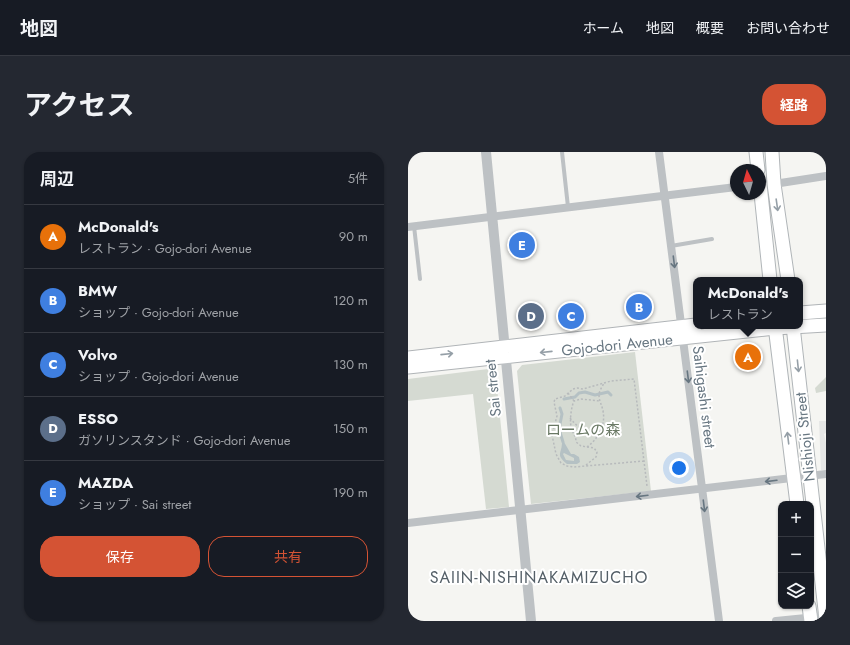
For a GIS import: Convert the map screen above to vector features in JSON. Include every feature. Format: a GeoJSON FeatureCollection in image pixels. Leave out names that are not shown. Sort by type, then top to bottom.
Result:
{"type":"FeatureCollection","features":[{"type":"Feature","properties":{"kind":"main road"},"geometry":{"type":"LineString","coordinates":[[756,152],[757,164]]}},
{"type":"Feature","properties":{"kind":"main road"},"geometry":{"type":"LineString","coordinates":[[772,152],[774,184],[788,277]]}},
{"type":"Feature","properties":{"kind":"main road"},"geometry":{"type":"LineString","coordinates":[[762,200],[770,277]]}},
{"type":"Feature","properties":{"kind":"main road"},"geometry":{"type":"LineString","coordinates":[[803,312],[826,311]]}},
{"type":"Feature","properties":{"kind":"main road","name":"Gojo-dori Avenue"},"geometry":{"type":"LineString","coordinates":[[803,326],[826,325]]}},
{"type":"Feature","properties":{"kind":"main road","name":"Gojo-dori Avenue"},"geometry":{"type":"LineString","coordinates":[[682,332],[693,326]]}},
{"type":"Feature","properties":{"kind":"main road","name":"Gojo-dori Avenue"},"geometry":{"type":"LineString","coordinates":[[408,358],[504,352],[682,332],[738,329]]}},
{"type":"Feature","properties":{"kind":"main road","name":"Nishioji Street"},"geometry":{"type":"LineString","coordinates":[[775,329],[797,501]]}},
{"type":"Feature","properties":{"kind":"main road","name":"Nishioji Street"},"geometry":{"type":"LineString","coordinates":[[793,329],[826,619]]}},
{"type":"Feature","properties":{"kind":"main road","name":"Gojo-dori Avenue"},"geometry":{"type":"LineString","coordinates":[[408,368],[504,352]]}},
{"type":"Feature","properties":{"kind":"street","name":"Sai street"},"geometry":{"type":"LineString","coordinates":[[486,152],[531,621]]}},
{"type":"Feature","properties":{"kind":"street","name":"Saihigashi street"},"geometry":{"type":"LineString","coordinates":[[659,152],[719,621]]}},
{"type":"Feature","properties":{"kind":"street"},"geometry":{"type":"LineString","coordinates":[[774,184],[826,176]]}},
{"type":"Feature","properties":{"kind":"street"},"geometry":{"type":"LineString","coordinates":[[411,226],[730,188]]}},
{"type":"Feature","properties":{"kind":"street"},"geometry":{"type":"LineString","coordinates":[[408,523],[826,474]]}},
{"type":"Feature","properties":{"kind":"street"},"geometry":{"type":"LineString","coordinates":[[776,621],[811,615],[826,616]]}},
{"type":"Feature","properties":{"kind":"lane"},"geometry":{"type":"LineString","coordinates":[[562,152],[568,208]]}},
{"type":"Feature","properties":{"kind":"lane"},"geometry":{"type":"LineString","coordinates":[[411,226],[420,279]]}},
{"type":"Feature","properties":{"kind":"lane"},"geometry":{"type":"LineString","coordinates":[[671,246],[712,240]]}},
{"type":"Feature","properties":{"kind":"path"},"geometry":{"type":"LineString","coordinates":[[644,460],[586,466],[567,466],[559,461],[552,435],[557,416],[554,402],[555,399],[573,389],[588,388],[611,381],[634,380],[644,460],[646,479]]}},
{"type":"Feature","properties":{"kind":"path"},"geometry":{"type":"LineString","coordinates":[[587,447],[594,442],[602,427],[604,412],[599,395],[604,383]]}},
{"type":"Feature","properties":{"kind":"path"},"geometry":{"type":"LineString","coordinates":[[568,393],[572,399],[569,422],[576,437],[576,442],[581,446],[594,448],[597,452],[596,457],[586,466]]}},
{"type":"Feature","properties":{"kind":"path"},"geometry":{"type":"LineString","coordinates":[[572,399],[600,401]]}},
{"type":"Feature","properties":{"kind":"path"},"geometry":{"type":"LineString","coordinates":[[570,418],[581,430],[592,430],[602,427]]}},
{"type":"Feature","properties":{"kind":"shaded area"},"geometry":{"type":"Polygon","coordinates":[[[819,421],[826,421],[826,433],[824,434],[826,443],[826,470],[821,470],[819,421]]]}},
{"type":"Feature","properties":{"kind":"shaded area"},"geometry":{"type":"Polygon","coordinates":[[[562,442],[564,442],[571,454],[579,457],[580,462],[577,464],[567,464],[563,461],[560,456],[562,442]],[[564,453],[563,454],[566,460],[574,461],[574,458],[564,453]]]}},
{"type":"Feature","properties":{"kind":"green space","name":"ロームの森"},"geometry":{"type":"Polygon","coordinates":[[[635,352],[651,491],[531,504],[517,371],[522,365],[635,352]]]}},
{"type":"Feature","properties":{"kind":"green space","name":"ロームの森"},"geometry":{"type":"Polygon","coordinates":[[[488,369],[496,377],[509,507],[486,509],[473,394],[408,401],[408,379],[488,369]]]}},
{"type":"Feature","properties":{"kind":"green space"},"geometry":{"type":"Polygon","coordinates":[[[826,377],[826,391],[816,393],[815,388],[826,377]]]}},
{"type":"Feature","properties":{"kind":"waterway"},"geometry":{"type":"LineString","coordinates":[[564,399],[575,397],[579,393],[585,392],[595,395],[608,392],[611,395]]}},
{"type":"Feature","properties":{"kind":"waterway"},"geometry":{"type":"LineString","coordinates":[[560,408],[562,414],[559,429],[563,442]]}},
{"type":"Feature","properties":{"kind":"place","name":"MAZDA"},"geometry":{"type":"Point","coordinates":[522,245]}},
{"type":"Feature","properties":{"kind":"place","name":"BMW"},"geometry":{"type":"Point","coordinates":[639,307]}},
{"type":"Feature","properties":{"kind":"place","name":"ESSO"},"geometry":{"type":"Point","coordinates":[531,316]}},
{"type":"Feature","properties":{"kind":"place","name":"Volvo"},"geometry":{"type":"Point","coordinates":[571,316]}},
{"type":"Feature","properties":{"kind":"place","name":"McDonald's"},"geometry":{"type":"Point","coordinates":[748,357]}},
{"type":"Feature","properties":{"kind":"district","name":"SAIIN-NISHINAKAMIZUCHO"},"geometry":{"type":"Point","coordinates":[539,577]}}]}
